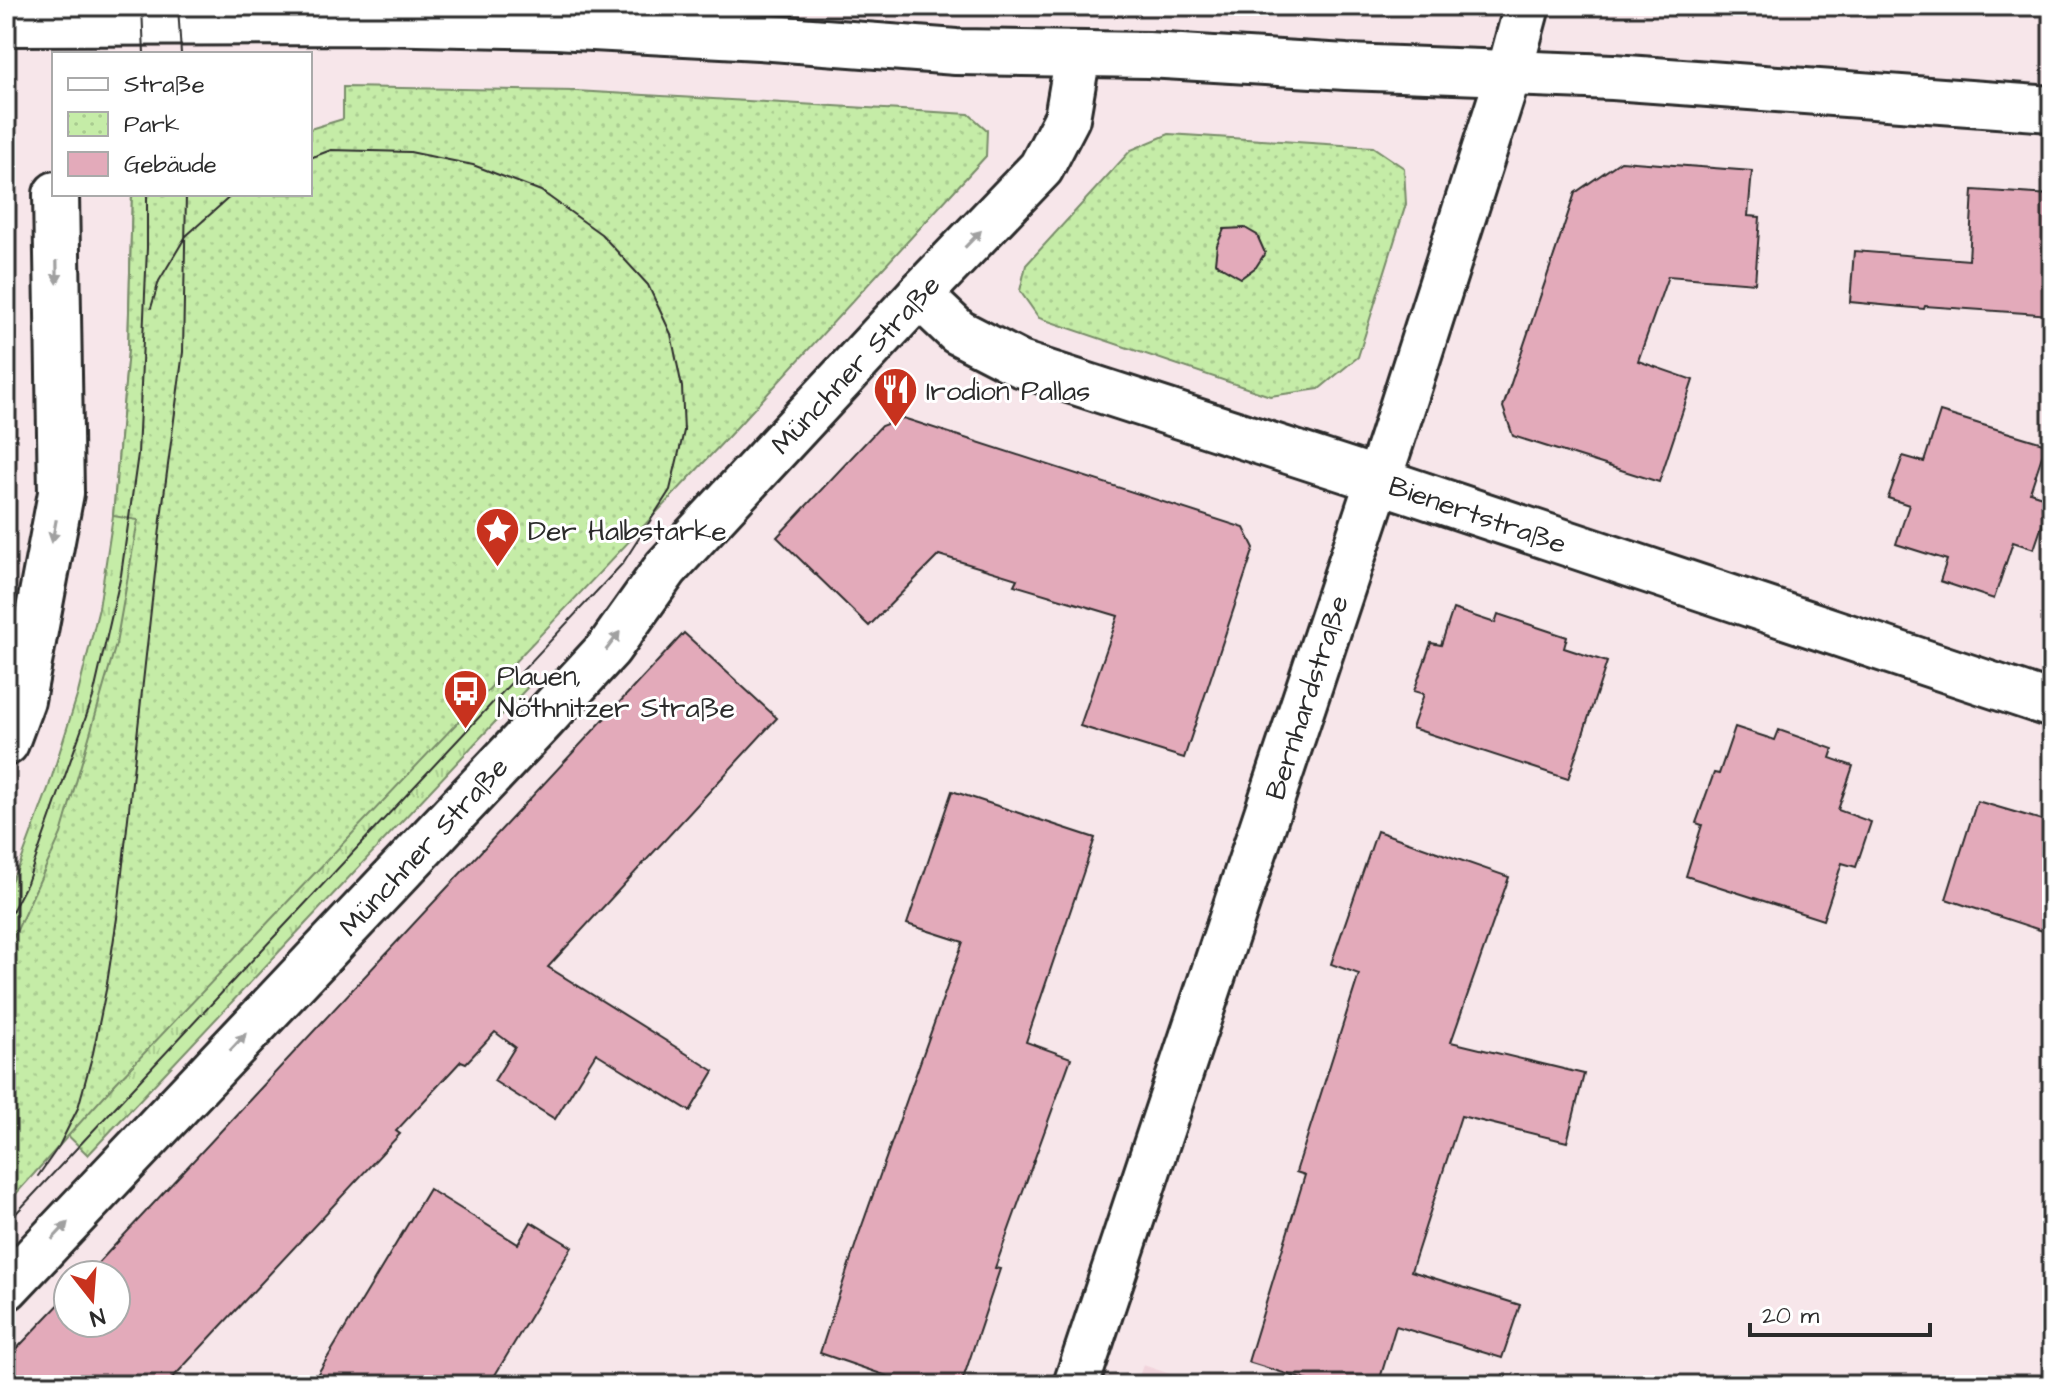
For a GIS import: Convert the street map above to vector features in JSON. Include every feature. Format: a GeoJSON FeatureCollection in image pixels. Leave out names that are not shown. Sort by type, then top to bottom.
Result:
{"type":"FeatureCollection","features":[{"type":"Feature","properties":{"kind":"street","name":"Bernhardstraße"},"geometry":{"type":"LineString","coordinates":[[1076,1385],[1378,480],[1509,73],[1527,6]]}},
{"type":"Feature","properties":{"kind":"street"},"geometry":{"type":"LineString","coordinates":[[6,23],[70,27],[218,14],[373,14],[956,52],[1148,55],[1661,80],[2052,109]]}},
{"type":"Feature","properties":{"kind":"street","name":"Münchner Straße"},"geometry":{"type":"LineString","coordinates":[[6,1288],[609,648],[666,568],[1041,168],[1067,118],[1078,54]]}},
{"type":"Feature","properties":{"kind":"street"},"geometry":{"type":"LineString","coordinates":[[6,743],[22,700],[61,493],[56,196]]}},
{"type":"Feature","properties":{"kind":"street","name":"Bienertstraße"},"geometry":{"type":"LineString","coordinates":[[919,295],[958,332],[1020,364],[2052,705]]}},
{"type":"Feature","properties":{"kind":"shaded area"},"geometry":{"type":"Polygon","coordinates":[[[1143,1365],[1203,1385],[1136,1385],[1143,1365]]]}},
{"type":"Feature","properties":{"kind":"green space"},"geometry":{"type":"Polygon","coordinates":[[[343,87],[576,91],[969,114],[987,130],[986,156],[727,438],[114,1085],[6,1205],[6,954],[61,834],[116,644],[138,520],[113,516],[128,351],[132,196],[312,196],[312,128],[343,119],[343,87]]]}},
{"type":"Feature","properties":{"kind":"green space"},"geometry":{"type":"Polygon","coordinates":[[[1169,134],[1373,147],[1404,168],[1406,204],[1358,357],[1319,389],[1270,396],[1039,318],[1020,291],[1026,265],[1131,150],[1169,134]]]}},
{"type":"Feature","properties":{"kind":"green space"},"geometry":{"type":"Polygon","coordinates":[[[132,196],[208,196],[116,1040],[6,1021],[6,890],[20,864],[49,786],[78,693],[99,608],[113,516],[128,351],[132,196]]]}},
{"type":"Feature","properties":{"kind":"green space"},"geometry":{"type":"Polygon","coordinates":[[[476,641],[527,688],[88,1155],[50,1118],[476,641]]]}},
{"type":"Feature","properties":{"kind":"building"},"geometry":{"type":"Polygon","coordinates":[[[1621,161],[1752,171],[1748,216],[1760,217],[1755,283],[1668,276],[1638,361],[1693,380],[1659,482],[1513,436],[1503,407],[1575,193],[1621,161]]]}},
{"type":"Feature","properties":{"kind":"building"},"geometry":{"type":"Polygon","coordinates":[[[1973,190],[2052,195],[2052,315],[1850,302],[1854,251],[1969,260],[1973,190]]]}},
{"type":"Feature","properties":{"kind":"building"},"geometry":{"type":"Polygon","coordinates":[[[1245,228],[1257,235],[1265,253],[1256,267],[1241,278],[1215,263],[1217,245],[1224,229],[1245,228]]]}},
{"type":"Feature","properties":{"kind":"building"},"geometry":{"type":"Polygon","coordinates":[[[1940,412],[2046,444],[2030,492],[2051,499],[2034,549],[2013,542],[1994,599],[1940,581],[1947,560],[1896,544],[1909,505],[1888,498],[1903,456],[1924,462],[1940,412]]]}},
{"type":"Feature","properties":{"kind":"building"},"geometry":{"type":"Polygon","coordinates":[[[903,418],[1244,528],[1254,548],[1184,758],[1080,726],[1118,616],[1014,585],[1017,579],[939,555],[869,626],[777,537],[881,426],[903,418]]]}},
{"type":"Feature","properties":{"kind":"building"},"geometry":{"type":"Polygon","coordinates":[[[1453,609],[1495,623],[1498,614],[1567,637],[1564,648],[1607,662],[1568,779],[1412,728],[1424,694],[1414,691],[1431,643],[1441,645],[1453,609]]]}},
{"type":"Feature","properties":{"kind":"building"},"geometry":{"type":"Polygon","coordinates":[[[684,633],[777,718],[548,967],[714,1071],[690,1111],[596,1053],[555,1119],[494,1081],[515,1047],[495,1032],[466,1063],[461,1061],[396,1131],[400,1134],[166,1385],[6,1385],[6,1360],[52,1312],[52,1339],[132,1339],[132,1259],[102,1259],[684,633]]]}},
{"type":"Feature","properties":{"kind":"building"},"geometry":{"type":"Polygon","coordinates":[[[1735,727],[1775,740],[1779,730],[1833,749],[1830,758],[1853,766],[1838,810],[1871,822],[1856,867],[1842,863],[1823,920],[1686,876],[1702,825],[1696,823],[1714,773],[1719,774],[1735,727]]]}},
{"type":"Feature","properties":{"kind":"building"},"geometry":{"type":"Polygon","coordinates":[[[952,791],[1095,838],[1026,1042],[1071,1058],[995,1268],[1000,1269],[961,1385],[913,1385],[820,1353],[963,942],[907,924],[952,791]]]}},
{"type":"Feature","properties":{"kind":"building"},"geometry":{"type":"Polygon","coordinates":[[[1977,801],[2052,823],[2052,934],[1946,899],[1977,801]]]}},
{"type":"Feature","properties":{"kind":"building"},"geometry":{"type":"Polygon","coordinates":[[[1377,831],[1509,877],[1451,1042],[1584,1074],[1567,1142],[1461,1116],[1411,1271],[1520,1305],[1502,1358],[1396,1326],[1378,1385],[1322,1385],[1248,1362],[1305,1175],[1296,1172],[1359,974],[1331,964],[1377,831]]]}},
{"type":"Feature","properties":{"kind":"building"},"geometry":{"type":"Polygon","coordinates":[[[429,1189],[518,1244],[531,1222],[572,1247],[489,1385],[311,1385],[429,1189]]]}},
{"type":"Feature","properties":{"kind":"tram line"},"geometry":{"type":"LineString","coordinates":[[142,6],[144,52]]}},
{"type":"Feature","properties":{"kind":"tram line"},"geometry":{"type":"LineString","coordinates":[[178,6],[181,52]]}},
{"type":"Feature","properties":{"kind":"tram line"},"geometry":{"type":"LineString","coordinates":[[6,1224],[623,563],[670,490],[684,431],[682,387],[671,334],[648,285],[601,234],[541,191],[473,165],[410,152],[331,150],[312,157]]}},
{"type":"Feature","properties":{"kind":"tram line"},"geometry":{"type":"LineString","coordinates":[[6,923],[27,883],[93,697],[121,575],[138,454],[147,196]]}},
{"type":"Feature","properties":{"kind":"tram line"},"geometry":{"type":"LineString","coordinates":[[38,1176],[59,1146],[78,1108],[106,990],[117,918],[162,510],[183,352],[186,196]]}},
{"type":"Feature","properties":{"kind":"tram line"},"geometry":{"type":"LineString","coordinates":[[151,308],[159,281],[186,236],[231,196]]}},
{"type":"Feature","properties":{"kind":"place","name":"Irodion Pallas"},"geometry":{"type":"Point","coordinates":[895,429]}},
{"type":"Feature","properties":{"kind":"place","name":"Der Halbstarke"},"geometry":{"type":"Point","coordinates":[497,569]}},
{"type":"Feature","properties":{"kind":"place","name":"Plauen, Nöthnitzer Straße"},"geometry":{"type":"Point","coordinates":[466,730]}}]}
